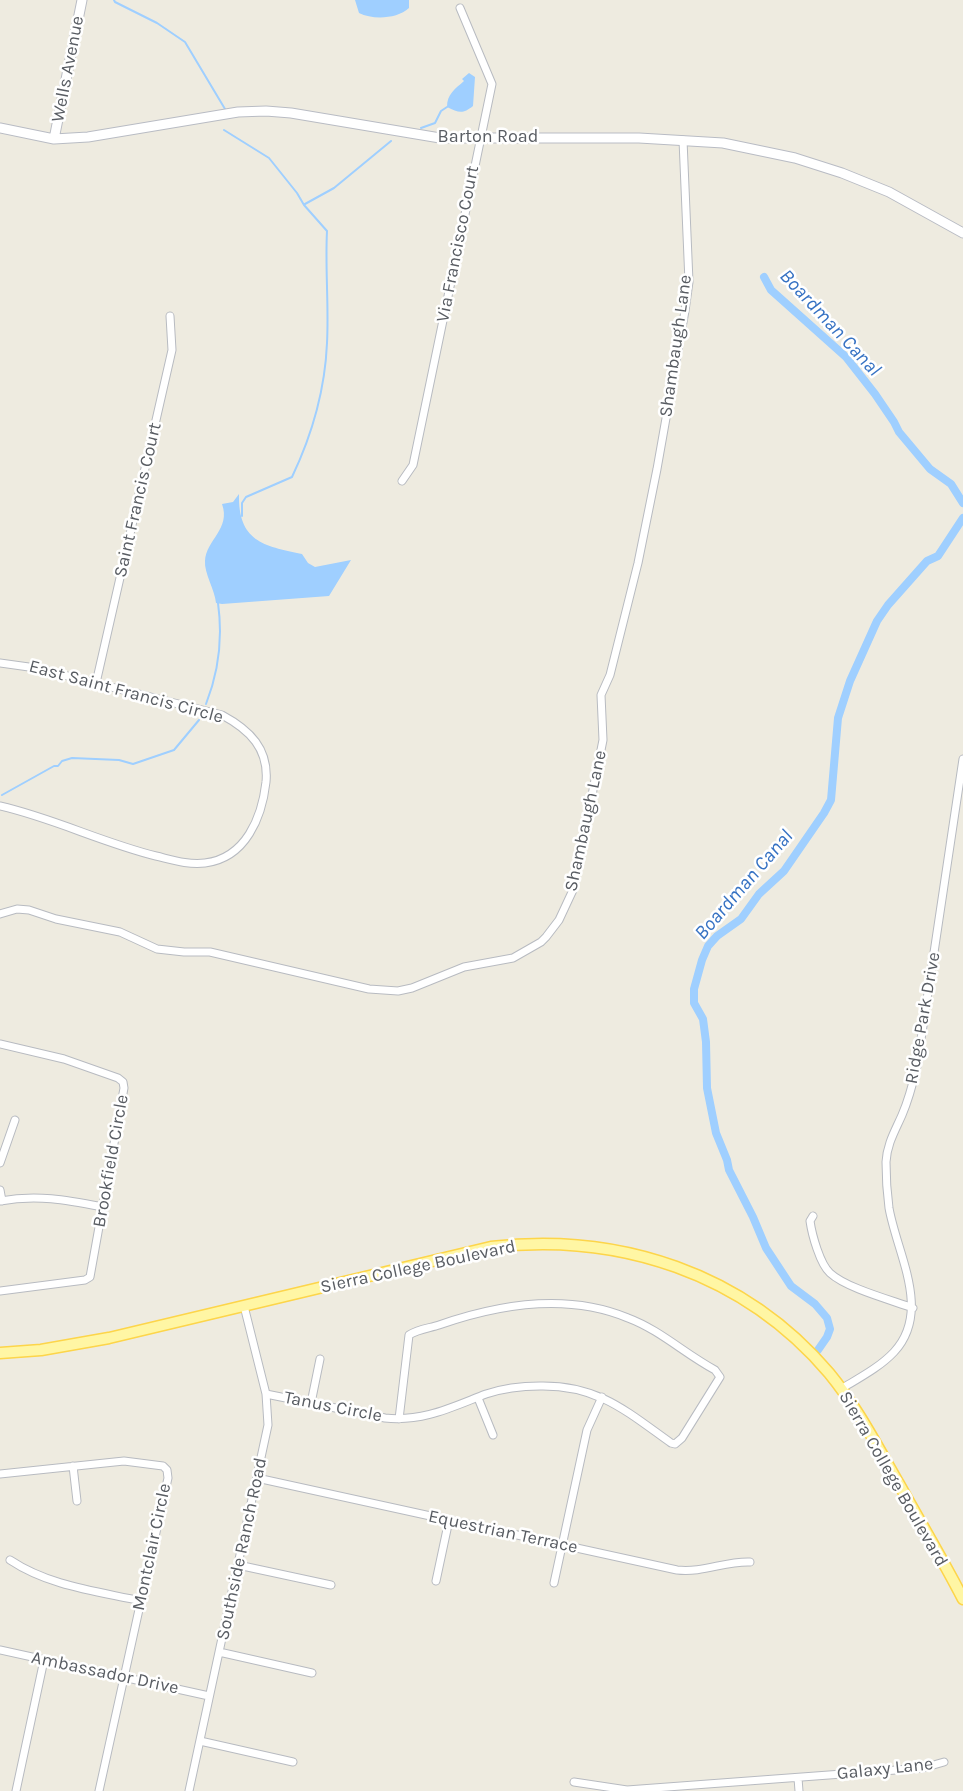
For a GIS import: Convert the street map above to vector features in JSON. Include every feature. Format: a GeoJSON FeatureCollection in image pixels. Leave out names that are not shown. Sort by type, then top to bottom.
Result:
{"type":"FeatureCollection","features":[{"type":"Feature","properties":{"kind":"main road","name":"Sierra College Boulevard"},"geometry":{"type":"LineString","coordinates":[[0,1353],[81,1344],[491,1248],[548,1243],[599,1247],[639,1254],[709,1280],[733,1293],[773,1320],[828,1372],[865,1425],[963,1599]]}},
{"type":"Feature","properties":{"kind":"street","name":"Wells Avenue"},"geometry":{"type":"LineString","coordinates":[[54,139],[82,0]]}},
{"type":"Feature","properties":{"kind":"street","name":"Via Francisco Court"},"geometry":{"type":"LineString","coordinates":[[402,481],[413,465],[492,84],[460,8]]}},
{"type":"Feature","properties":{"kind":"street","name":"Barton Road"},"geometry":{"type":"LineString","coordinates":[[0,129],[54,139],[88,137],[238,112],[266,111],[291,113],[440,138],[517,137],[683,140],[723,143],[757,149],[842,173],[889,192],[963,233]]}},
{"type":"Feature","properties":{"kind":"street","name":"Shambaugh Lane"},"geometry":{"type":"LineString","coordinates":[[0,914],[17,909],[29,910],[65,921],[120,932],[157,949],[210,952],[384,991],[412,988],[464,967],[513,958],[542,942],[558,920],[573,890],[603,740],[601,695],[610,675],[638,563],[685,311],[689,282],[683,140]]}},
{"type":"Feature","properties":{"kind":"street","name":"Saint Francis Court"},"geometry":{"type":"LineString","coordinates":[[96,683],[172,350],[170,316]]}},
{"type":"Feature","properties":{"kind":"street","name":"East Saint Francis Circle"},"geometry":{"type":"LineString","coordinates":[[0,663],[36,668],[222,715],[236,722],[253,737],[262,750],[267,771],[264,799],[249,837],[224,857],[207,863],[186,863],[135,851],[0,806]]}},
{"type":"Feature","properties":{"kind":"street","name":"Ridge Park Drive"},"geometry":{"type":"LineString","coordinates":[[841,1389],[882,1363],[896,1351],[909,1327],[913,1308],[907,1275],[889,1208],[886,1162],[888,1146],[911,1092],[917,1066],[963,759]]}},
{"type":"Feature","properties":{"kind":"street","name":"Brookfield Circle"},"geometry":{"type":"LineString","coordinates":[[0,1044],[64,1059],[118,1078],[123,1082],[124,1088],[90,1277],[85,1280],[0,1291]]}},
{"type":"Feature","properties":{"kind":"street"},"geometry":{"type":"LineString","coordinates":[[0,1163],[15,1120]]}},
{"type":"Feature","properties":{"kind":"street"},"geometry":{"type":"LineString","coordinates":[[0,1190],[1,1201],[22,1197],[43,1197],[103,1207]]}},
{"type":"Feature","properties":{"kind":"street"},"geometry":{"type":"LineString","coordinates":[[813,1216],[810,1221],[813,1234],[825,1268],[832,1275],[850,1285],[913,1308]]}},
{"type":"Feature","properties":{"kind":"street","name":"Tanus Circle"},"geometry":{"type":"LineString","coordinates":[[266,1395],[399,1419],[438,1413],[507,1388],[553,1386],[578,1389],[602,1397],[675,1444],[682,1438],[720,1377],[718,1373],[664,1337],[619,1314],[573,1304],[539,1304],[498,1308],[471,1314],[409,1335],[399,1419]]}},
{"type":"Feature","properties":{"kind":"street","name":"Southside Ranch Road"},"geometry":{"type":"LineString","coordinates":[[189,1791],[268,1425],[266,1395],[244,1306]]}},
{"type":"Feature","properties":{"kind":"street"},"geometry":{"type":"LineString","coordinates":[[311,1403],[320,1359]]}},
{"type":"Feature","properties":{"kind":"street"},"geometry":{"type":"LineString","coordinates":[[554,1583],[587,1430],[602,1397]]}},
{"type":"Feature","properties":{"kind":"street"},"geometry":{"type":"LineString","coordinates":[[478,1398],[493,1435]]}},
{"type":"Feature","properties":{"kind":"street","name":"Montclair Circle"},"geometry":{"type":"LineString","coordinates":[[0,1474],[131,1461],[163,1466],[167,1470],[168,1478],[99,1791]]}},
{"type":"Feature","properties":{"kind":"street"},"geometry":{"type":"LineString","coordinates":[[73,1466],[77,1501]]}},
{"type":"Feature","properties":{"kind":"street","name":"Equestrian Terrace"},"geometry":{"type":"LineString","coordinates":[[257,1478],[688,1571],[703,1570],[732,1562],[750,1562]]}},
{"type":"Feature","properties":{"kind":"street"},"geometry":{"type":"LineString","coordinates":[[436,1581],[449,1520]]}},
{"type":"Feature","properties":{"kind":"street"},"geometry":{"type":"LineString","coordinates":[[10,1560],[31,1574],[46,1580],[141,1601]]}},
{"type":"Feature","properties":{"kind":"street"},"geometry":{"type":"LineString","coordinates":[[238,1565],[332,1586]]}},
{"type":"Feature","properties":{"kind":"street","name":"Ambassador Drive"},"geometry":{"type":"LineString","coordinates":[[0,1650],[209,1696]]}},
{"type":"Feature","properties":{"kind":"street"},"geometry":{"type":"LineString","coordinates":[[219,1652],[312,1673]]}},
{"type":"Feature","properties":{"kind":"street"},"geometry":{"type":"LineString","coordinates":[[15,1791],[44,1660]]}},
{"type":"Feature","properties":{"kind":"street"},"geometry":{"type":"LineString","coordinates":[[200,1741],[293,1762]]}},
{"type":"Feature","properties":{"kind":"street","name":"Galaxy Lane"},"geometry":{"type":"LineString","coordinates":[[574,1782],[618,1790],[922,1768],[944,1762]]}},
{"type":"Feature","properties":{"kind":"street"},"geometry":{"type":"LineString","coordinates":[[798,1778],[799,1791]]}},
{"type":"Feature","properties":{"kind":"water"},"geometry":{"type":"Polygon","coordinates":[[[355,0],[409,0],[409,8],[392,16],[371,17],[359,13],[355,0]]]}},
{"type":"Feature","properties":{"kind":"water"},"geometry":{"type":"Polygon","coordinates":[[[469,73],[475,77],[473,106],[461,112],[447,107],[450,95],[469,73]]]}},
{"type":"Feature","properties":{"kind":"water"},"geometry":{"type":"Polygon","coordinates":[[[239,494],[243,522],[248,532],[256,539],[276,548],[302,554],[308,563],[315,567],[351,560],[329,596],[216,603],[205,566],[206,554],[221,527],[224,513],[222,504],[233,502],[239,494]]]}},
{"type":"Feature","properties":{"kind":"waterway"},"geometry":{"type":"LineString","coordinates":[[114,0],[157,23],[185,42],[225,109]]}},
{"type":"Feature","properties":{"kind":"waterway"},"geometry":{"type":"LineString","coordinates":[[421,128],[435,123],[441,111],[447,107]]}},
{"type":"Feature","properties":{"kind":"waterway"},"geometry":{"type":"LineString","coordinates":[[224,130],[269,158],[304,205],[327,231],[326,361],[311,429],[292,477],[246,497],[242,503],[242,516]]}},
{"type":"Feature","properties":{"kind":"waterway"},"geometry":{"type":"LineString","coordinates":[[305,204],[334,188],[391,141]]}},
{"type":"Feature","properties":{"kind":"waterway","name":"Boardman Canal"},"geometry":{"type":"LineString","coordinates":[[764,277],[771,290],[846,357],[875,394],[899,432],[930,469],[951,484],[963,503]]}},
{"type":"Feature","properties":{"kind":"waterway","name":"Boardman Canal"},"geometry":{"type":"LineString","coordinates":[[818,1350],[830,1329],[827,1318],[815,1304],[791,1286],[766,1248],[729,1170],[716,1133],[707,1088],[703,1019],[694,1003],[694,989],[708,946],[717,936],[741,919],[759,894],[784,871],[824,813],[831,800],[838,718],[850,681],[877,621],[927,561],[938,556],[963,518]]}},
{"type":"Feature","properties":{"kind":"waterway"},"geometry":{"type":"LineString","coordinates":[[206,704],[219,655],[218,603]]}},
{"type":"Feature","properties":{"kind":"waterway"},"geometry":{"type":"LineString","coordinates":[[2,795],[54,766],[58,766],[62,761],[72,758],[119,760],[133,764],[174,750],[199,720]]}}]}
